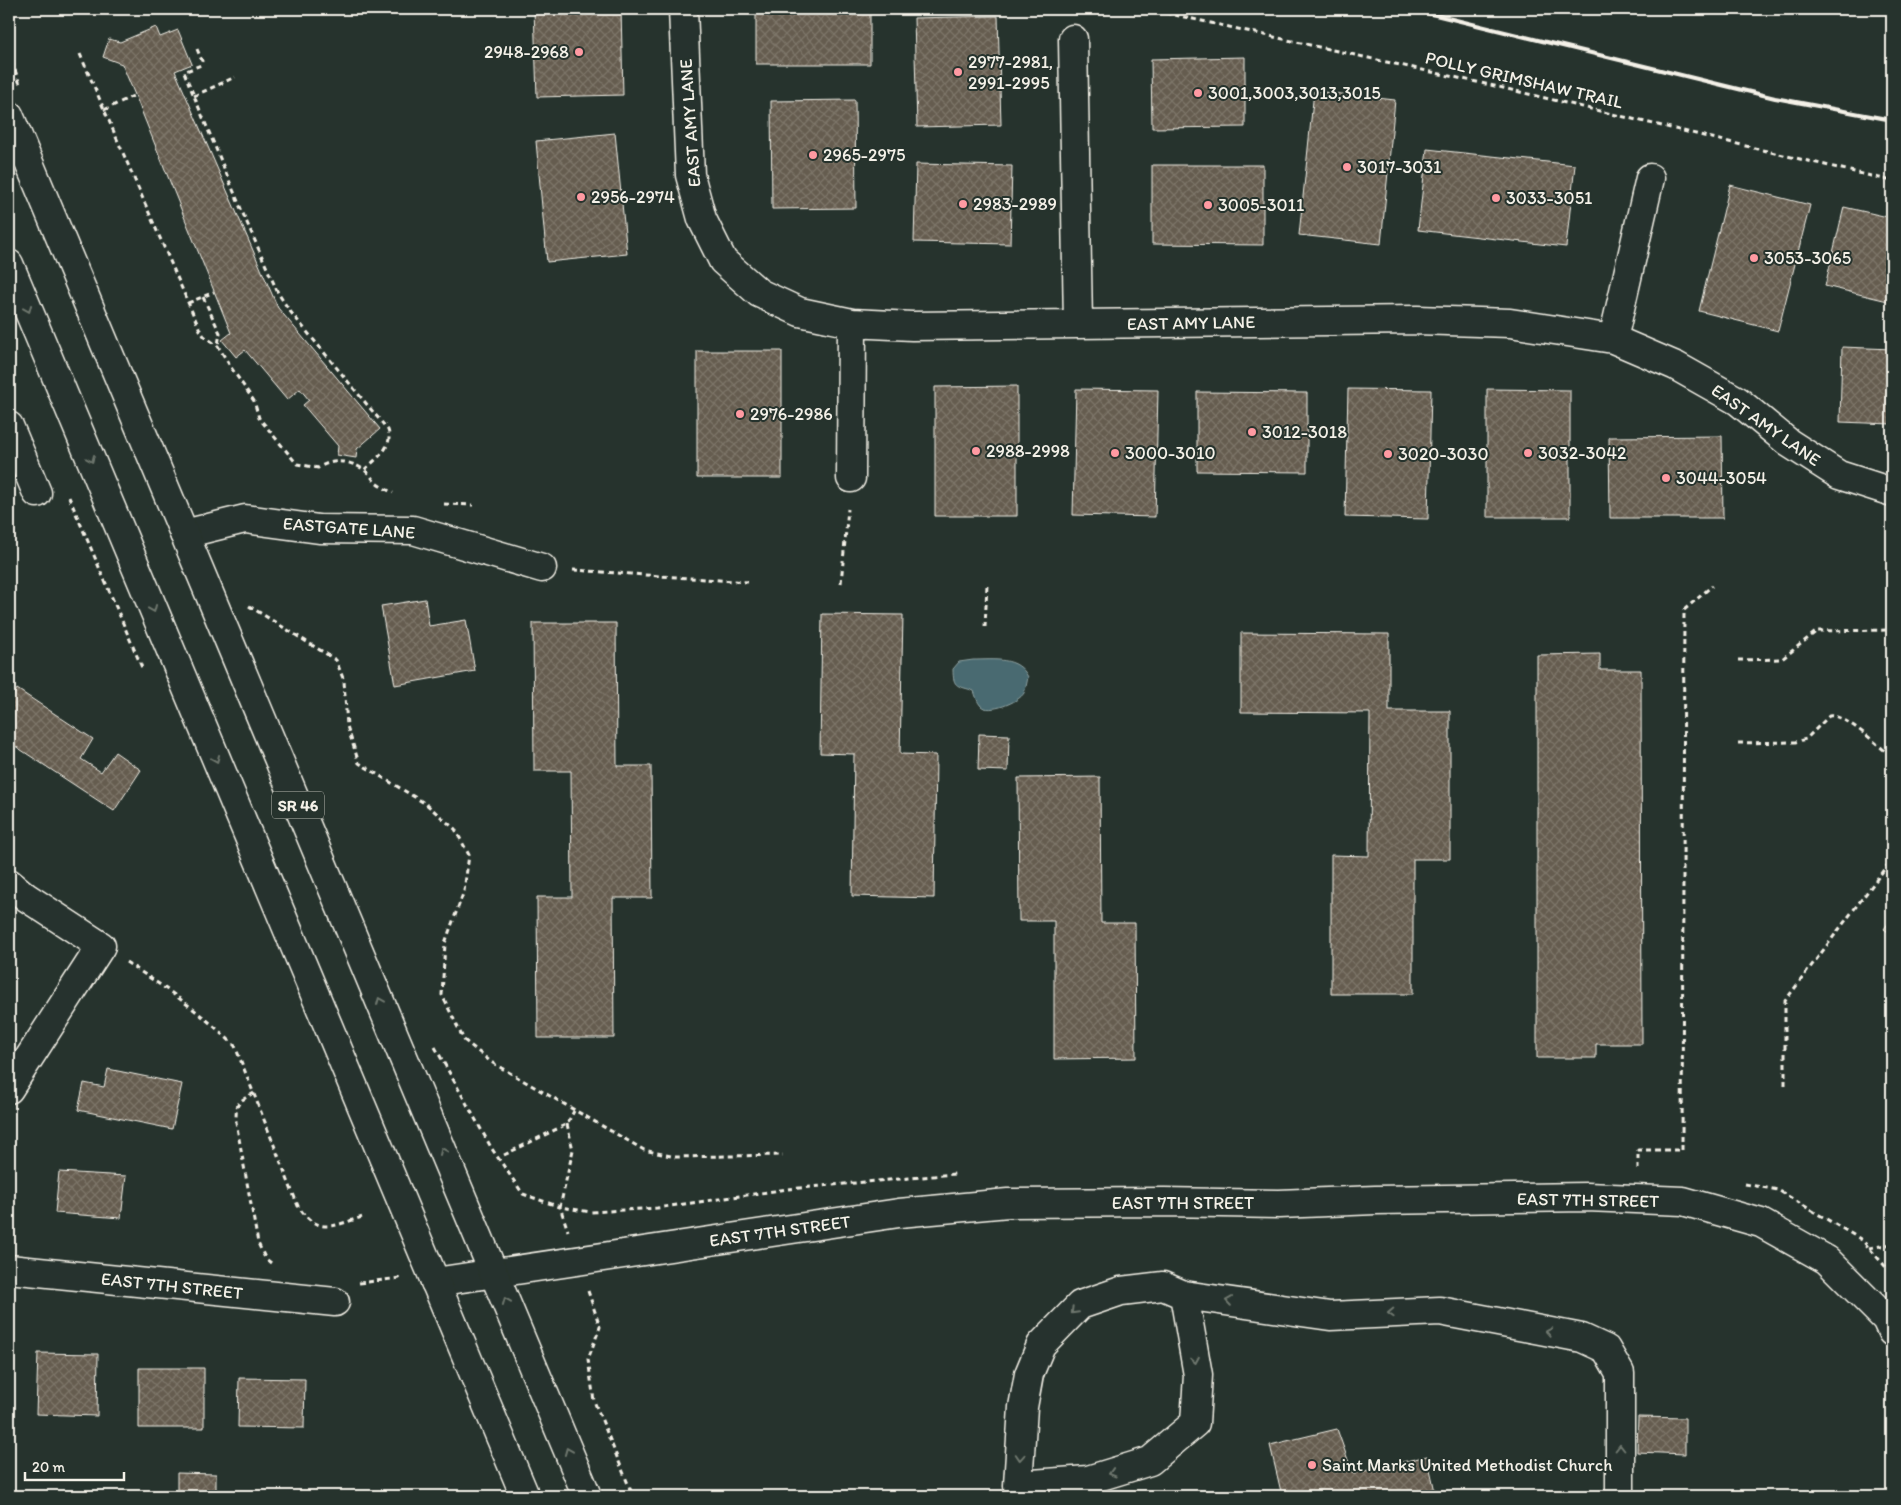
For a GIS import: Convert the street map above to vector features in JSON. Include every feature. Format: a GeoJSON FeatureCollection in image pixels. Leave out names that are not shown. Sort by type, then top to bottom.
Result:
{"type":"FeatureCollection","features":[{"type":"Feature","properties":{"kind":"main road","name":"EAST AMY LANE"},"geometry":{"type":"LineString","coordinates":[[683,9],[690,175],[702,219],[723,261],[759,293],[800,312],[852,323],[912,326],[1417,320],[1510,324],[1613,339],[1676,366],[1738,401],[1789,443],[1839,474],[1892,492]]}},
{"type":"Feature","properties":{"kind":"main road"},"geometry":{"type":"LineString","coordinates":[[1073,39],[1078,324]]}},
{"type":"Feature","properties":{"kind":"main road","name":"SR 46"},"geometry":{"type":"LineString","coordinates":[[9,115],[586,1496]]}},
{"type":"Feature","properties":{"kind":"main road"},"geometry":{"type":"LineString","coordinates":[[1613,339],[1650,178]]}},
{"type":"Feature","properties":{"kind":"main road"},"geometry":{"type":"LineString","coordinates":[[9,264],[525,1496]]}},
{"type":"Feature","properties":{"kind":"main road"},"geometry":{"type":"LineString","coordinates":[[851,478],[852,323]]}},
{"type":"Feature","properties":{"kind":"main road"},"geometry":{"type":"LineString","coordinates":[[9,426],[37,493]]}},
{"type":"Feature","properties":{"kind":"main road","name":"EASTGATE LANE"},"geometry":{"type":"LineString","coordinates":[[184,534],[245,519],[319,529],[413,530],[542,568]]}},
{"type":"Feature","properties":{"kind":"main road"},"geometry":{"type":"LineString","coordinates":[[9,883],[26,897],[101,946],[9,1089]]}},
{"type":"Feature","properties":{"kind":"main road","name":"EAST 7TH STREET"},"geometry":{"type":"LineString","coordinates":[[435,1282],[899,1213],[1008,1203],[1164,1202],[1279,1204],[1393,1200],[1587,1198],[1683,1201],[1761,1223],[1827,1260],[1886,1319],[1892,1332]]}},
{"type":"Feature","properties":{"kind":"main road","name":"EAST 7TH STREET"},"geometry":{"type":"LineString","coordinates":[[9,1269],[334,1302]]}},
{"type":"Feature","properties":{"kind":"main road"},"geometry":{"type":"LineString","coordinates":[[1184,1295],[1198,1376],[1194,1423],[1150,1461],[1088,1480],[1019,1491],[1024,1407],[1029,1374],[1041,1345],[1080,1305],[1121,1291],[1163,1286],[1184,1295],[1330,1316],[1440,1311],[1582,1338],[1606,1348],[1620,1373],[1620,1496]]}},
{"type":"Feature","properties":{"kind":"path","name":"POLLY GRIMSHAW TRAIL"},"geometry":{"type":"LineString","coordinates":[[1148,9],[1499,87],[1892,181]]}},
{"type":"Feature","properties":{"kind":"path"},"geometry":{"type":"LineString","coordinates":[[197,49],[202,61],[201,65],[184,72],[244,216],[283,301],[388,430],[390,440],[387,446],[364,470]]}},
{"type":"Feature","properties":{"kind":"path"},"geometry":{"type":"LineString","coordinates":[[80,54],[200,330],[204,336],[218,346],[254,401],[259,418],[297,464],[318,468],[325,463],[350,463],[364,470],[377,484],[393,493]]}},
{"type":"Feature","properties":{"kind":"path"},"geometry":{"type":"LineString","coordinates":[[194,96],[235,77]]}},
{"type":"Feature","properties":{"kind":"path"},"geometry":{"type":"LineString","coordinates":[[104,110],[135,95]]}},
{"type":"Feature","properties":{"kind":"path"},"geometry":{"type":"LineString","coordinates":[[188,303],[214,292]]}},
{"type":"Feature","properties":{"kind":"path"},"geometry":{"type":"LineString","coordinates":[[203,296],[220,333],[218,346]]}},
{"type":"Feature","properties":{"kind":"path"},"geometry":{"type":"LineString","coordinates":[[841,583],[851,478]]}},
{"type":"Feature","properties":{"kind":"path"},"geometry":{"type":"LineString","coordinates":[[441,504],[473,505]]}},
{"type":"Feature","properties":{"kind":"path"},"geometry":{"type":"LineString","coordinates":[[542,568],[748,582]]}},
{"type":"Feature","properties":{"kind":"path"},"geometry":{"type":"LineString","coordinates":[[985,627],[987,585]]}},
{"type":"Feature","properties":{"kind":"path"},"geometry":{"type":"LineString","coordinates":[[1638,1170],[1638,1150],[1682,1150],[1684,610],[1712,586]]}},
{"type":"Feature","properties":{"kind":"path"},"geometry":{"type":"LineString","coordinates":[[248,612],[244,603],[336,660],[344,681],[347,726],[359,763],[426,804],[455,829],[469,855],[464,892],[445,943],[442,995],[464,1040],[491,1062],[644,1150],[675,1157],[783,1155]]}},
{"type":"Feature","properties":{"kind":"path"},"geometry":{"type":"LineString","coordinates":[[1738,660],[1782,659],[1817,631],[1892,630]]}},
{"type":"Feature","properties":{"kind":"path"},"geometry":{"type":"LineString","coordinates":[[1738,743],[1795,742],[1806,739],[1829,716],[1834,715],[1846,721],[1892,757]]}},
{"type":"Feature","properties":{"kind":"path"},"geometry":{"type":"LineString","coordinates":[[1786,1085],[1785,1001],[1892,859]]}},
{"type":"Feature","properties":{"kind":"path"},"geometry":{"type":"LineString","coordinates":[[101,946],[178,996],[217,1028],[235,1046],[298,1206],[306,1217],[314,1224],[325,1227],[366,1216]]}},
{"type":"Feature","properties":{"kind":"path"},"geometry":{"type":"LineString","coordinates":[[432,1041],[492,1149],[523,1194],[560,1207],[591,1212],[657,1208],[788,1189]]}},
{"type":"Feature","properties":{"kind":"path"},"geometry":{"type":"LineString","coordinates":[[254,1092],[240,1100],[236,1107],[236,1122],[258,1242],[265,1258],[275,1266]]}},
{"type":"Feature","properties":{"kind":"path"},"geometry":{"type":"LineString","coordinates":[[504,1155],[567,1124],[574,1111]]}},
{"type":"Feature","properties":{"kind":"path"},"geometry":{"type":"LineString","coordinates":[[567,1124],[573,1150],[560,1207],[600,1327],[588,1359],[594,1401],[633,1496]]}},
{"type":"Feature","properties":{"kind":"path"},"geometry":{"type":"LineString","coordinates":[[1869,1248],[1892,1244]]}},
{"type":"Feature","properties":{"kind":"path"},"geometry":{"type":"LineString","coordinates":[[358,1283],[401,1278]]}},
{"type":"Feature","properties":{"kind":"water"},"geometry":{"type":"Polygon","coordinates":[[[997,660],[1012,662],[1018,665],[1028,677],[1024,693],[1016,700],[1004,706],[990,709],[981,706],[974,691],[960,687],[954,680],[953,669],[959,662],[997,660]]]}},
{"type":"Feature","properties":{"kind":"building","name":"2948-2968"},"geometry":{"type":"Polygon","coordinates":[[[534,9],[621,9],[623,95],[537,97],[534,9]]]}},
{"type":"Feature","properties":{"kind":"building"},"geometry":{"type":"Polygon","coordinates":[[[756,9],[870,9],[870,64],[756,64],[756,9]]]}},
{"type":"Feature","properties":{"kind":"building","name":"2977-2981, 2991-2995"},"geometry":{"type":"Polygon","coordinates":[[[998,16],[1001,125],[917,127],[914,18],[998,16]]]}},
{"type":"Feature","properties":{"kind":"building"},"geometry":{"type":"Polygon","coordinates":[[[156,27],[160,37],[178,30],[192,64],[175,71],[278,308],[380,429],[357,449],[356,458],[337,455],[338,446],[303,405],[309,400],[300,389],[287,400],[245,350],[236,357],[222,340],[231,333],[122,64],[103,57],[109,39],[120,42],[156,27]]]}},
{"type":"Feature","properties":{"kind":"building","name":"3001,3003,3013,3015"},"geometry":{"type":"Polygon","coordinates":[[[1245,57],[1245,127],[1152,128],[1151,59],[1245,57]]]}},
{"type":"Feature","properties":{"kind":"building","name":"3017-3031"},"geometry":{"type":"Polygon","coordinates":[[[1314,91],[1395,100],[1381,244],[1299,235],[1314,91]]]}},
{"type":"Feature","properties":{"kind":"building","name":"2965-2975"},"geometry":{"type":"Polygon","coordinates":[[[855,100],[856,208],[772,209],[771,101],[855,100]]]}},
{"type":"Feature","properties":{"kind":"building","name":"2956-2974"},"geometry":{"type":"Polygon","coordinates":[[[615,133],[627,254],[547,262],[536,141],[615,133]]]}},
{"type":"Feature","properties":{"kind":"building","name":"3033-3051"},"geometry":{"type":"Polygon","coordinates":[[[1427,149],[1575,165],[1566,247],[1418,230],[1427,149]]]}},
{"type":"Feature","properties":{"kind":"building","name":"2983-2989"},"geometry":{"type":"Polygon","coordinates":[[[916,164],[1012,166],[1010,244],[914,242],[916,164]]]}},
{"type":"Feature","properties":{"kind":"building","name":"3005-3011"},"geometry":{"type":"Polygon","coordinates":[[[1152,165],[1263,165],[1263,245],[1152,244],[1152,165]]]}},
{"type":"Feature","properties":{"kind":"building","name":"3053-3065"},"geometry":{"type":"Polygon","coordinates":[[[1730,185],[1810,205],[1778,331],[1699,311],[1730,185]]]}},
{"type":"Feature","properties":{"kind":"building"},"geometry":{"type":"Polygon","coordinates":[[[1844,207],[1892,218],[1892,302],[1825,286],[1844,207]]]}},
{"type":"Feature","properties":{"kind":"building"},"geometry":{"type":"Polygon","coordinates":[[[1842,347],[1892,349],[1892,424],[1840,422],[1842,347]]]}},
{"type":"Feature","properties":{"kind":"building","name":"2976-2986"},"geometry":{"type":"Polygon","coordinates":[[[697,351],[782,351],[782,478],[697,478],[697,351]]]}},
{"type":"Feature","properties":{"kind":"building","name":"2988-2998"},"geometry":{"type":"Polygon","coordinates":[[[1017,386],[1017,516],[935,516],[935,387],[1017,386]]]}},
{"type":"Feature","properties":{"kind":"building","name":"3000-3010"},"geometry":{"type":"Polygon","coordinates":[[[1076,389],[1158,390],[1155,517],[1073,515],[1076,389]]]}},
{"type":"Feature","properties":{"kind":"building","name":"3020-3030"},"geometry":{"type":"Polygon","coordinates":[[[1348,389],[1431,390],[1428,519],[1345,517],[1348,389]]]}},
{"type":"Feature","properties":{"kind":"building","name":"3032-3042"},"geometry":{"type":"Polygon","coordinates":[[[1487,389],[1570,390],[1570,517],[1487,517],[1487,389]]]}},
{"type":"Feature","properties":{"kind":"building","name":"3012-3018"},"geometry":{"type":"Polygon","coordinates":[[[1197,392],[1307,393],[1307,472],[1197,471],[1197,392]]]}},
{"type":"Feature","properties":{"kind":"building","name":"3044-3054"},"geometry":{"type":"Polygon","coordinates":[[[1722,436],[1723,518],[1610,518],[1609,437],[1722,436]]]}},
{"type":"Feature","properties":{"kind":"building"},"geometry":{"type":"Polygon","coordinates":[[[425,599],[429,626],[466,620],[475,671],[395,685],[381,606],[425,599]]]}},
{"type":"Feature","properties":{"kind":"building"},"geometry":{"type":"Polygon","coordinates":[[[822,614],[903,615],[900,754],[936,755],[934,898],[852,896],[854,754],[820,753],[822,614]]]}},
{"type":"Feature","properties":{"kind":"building"},"geometry":{"type":"Polygon","coordinates":[[[533,623],[616,623],[617,766],[651,766],[652,898],[613,898],[614,1038],[538,1038],[537,897],[572,897],[571,771],[534,771],[533,623]]]}},
{"type":"Feature","properties":{"kind":"building"},"geometry":{"type":"Polygon","coordinates":[[[1241,633],[1389,634],[1389,711],[1450,711],[1450,859],[1413,859],[1413,994],[1331,994],[1331,855],[1369,856],[1370,713],[1241,712],[1241,633]]]}},
{"type":"Feature","properties":{"kind":"building"},"geometry":{"type":"Polygon","coordinates":[[[1600,654],[1600,670],[1641,670],[1642,1044],[1596,1044],[1596,1058],[1537,1058],[1537,655],[1600,654]]]}},
{"type":"Feature","properties":{"kind":"building"},"geometry":{"type":"Polygon","coordinates":[[[17,689],[93,739],[81,759],[101,772],[115,752],[141,770],[114,811],[9,742],[9,702],[17,689]]]}},
{"type":"Feature","properties":{"kind":"building"},"geometry":{"type":"Polygon","coordinates":[[[979,734],[1009,735],[1008,771],[978,770],[979,734]]]}},
{"type":"Feature","properties":{"kind":"building"},"geometry":{"type":"Polygon","coordinates":[[[1100,777],[1101,923],[1135,923],[1136,1058],[1054,1059],[1054,921],[1019,921],[1018,778],[1100,777]]]}},
{"type":"Feature","properties":{"kind":"building"},"geometry":{"type":"Polygon","coordinates":[[[1892,918],[1892,935],[1884,929],[1892,918]]]}},
{"type":"Feature","properties":{"kind":"building"},"geometry":{"type":"Polygon","coordinates":[[[108,1069],[182,1084],[172,1129],[78,1110],[84,1083],[104,1087],[108,1069]]]}},
{"type":"Feature","properties":{"kind":"building"},"geometry":{"type":"Polygon","coordinates":[[[59,1172],[126,1176],[121,1218],[55,1213],[59,1172]]]}},
{"type":"Feature","properties":{"kind":"building"},"geometry":{"type":"Polygon","coordinates":[[[38,1353],[98,1354],[97,1416],[36,1414],[38,1353]]]}},
{"type":"Feature","properties":{"kind":"building"},"geometry":{"type":"Polygon","coordinates":[[[139,1368],[204,1368],[204,1428],[139,1428],[139,1368]]]}},
{"type":"Feature","properties":{"kind":"building"},"geometry":{"type":"Polygon","coordinates":[[[239,1378],[305,1379],[304,1428],[238,1427],[239,1378]]]}},
{"type":"Feature","properties":{"kind":"building"},"geometry":{"type":"Polygon","coordinates":[[[1638,1417],[1685,1418],[1685,1454],[1637,1452],[1638,1417]]]}},
{"type":"Feature","properties":{"kind":"building","name":"Saint Marks United Methodist Church"},"geometry":{"type":"Polygon","coordinates":[[[1337,1429],[1353,1474],[1427,1456],[1436,1496],[1282,1496],[1270,1445],[1337,1429]]]}},
{"type":"Feature","properties":{"kind":"building"},"geometry":{"type":"Polygon","coordinates":[[[177,1473],[216,1474],[216,1496],[177,1496],[177,1473]]]}},
{"type":"Feature","properties":{"kind":"railway"},"geometry":{"type":"LineString","coordinates":[[1411,9],[1775,98],[1892,120]]}},
{"type":"Feature","properties":{"kind":"place","name":"2948-2968"},"geometry":{"type":"Point","coordinates":[579,52]}},
{"type":"Feature","properties":{"kind":"place","name":"2977-2981, 2991-2995"},"geometry":{"type":"Point","coordinates":[958,72]}},
{"type":"Feature","properties":{"kind":"place","name":"3001,3003,3013,3015"},"geometry":{"type":"Point","coordinates":[1198,93]}},
{"type":"Feature","properties":{"kind":"place","name":"2965-2975"},"geometry":{"type":"Point","coordinates":[813,155]}},
{"type":"Feature","properties":{"kind":"place","name":"3017-3031"},"geometry":{"type":"Point","coordinates":[1347,167]}},
{"type":"Feature","properties":{"kind":"place","name":"2956-2974"},"geometry":{"type":"Point","coordinates":[581,197]}},
{"type":"Feature","properties":{"kind":"place","name":"3033-3051"},"geometry":{"type":"Point","coordinates":[1496,198]}},
{"type":"Feature","properties":{"kind":"place","name":"2983-2989"},"geometry":{"type":"Point","coordinates":[963,204]}},
{"type":"Feature","properties":{"kind":"place","name":"3005-3011"},"geometry":{"type":"Point","coordinates":[1208,205]}},
{"type":"Feature","properties":{"kind":"place","name":"3053-3065"},"geometry":{"type":"Point","coordinates":[1754,258]}},
{"type":"Feature","properties":{"kind":"place","name":"2976-2986"},"geometry":{"type":"Point","coordinates":[740,414]}},
{"type":"Feature","properties":{"kind":"place","name":"3012-3018"},"geometry":{"type":"Point","coordinates":[1252,432]}},
{"type":"Feature","properties":{"kind":"place","name":"2988-2998"},"geometry":{"type":"Point","coordinates":[976,451]}},
{"type":"Feature","properties":{"kind":"place","name":"3000-3010"},"geometry":{"type":"Point","coordinates":[1115,453]}},
{"type":"Feature","properties":{"kind":"place","name":"3032-3042"},"geometry":{"type":"Point","coordinates":[1528,453]}},
{"type":"Feature","properties":{"kind":"place","name":"3020-3030"},"geometry":{"type":"Point","coordinates":[1388,454]}},
{"type":"Feature","properties":{"kind":"place","name":"3044-3054"},"geometry":{"type":"Point","coordinates":[1666,478]}},
{"type":"Feature","properties":{"kind":"place","name":"Saint Marks United Methodist Church"},"geometry":{"type":"Point","coordinates":[1312,1465]}}]}
